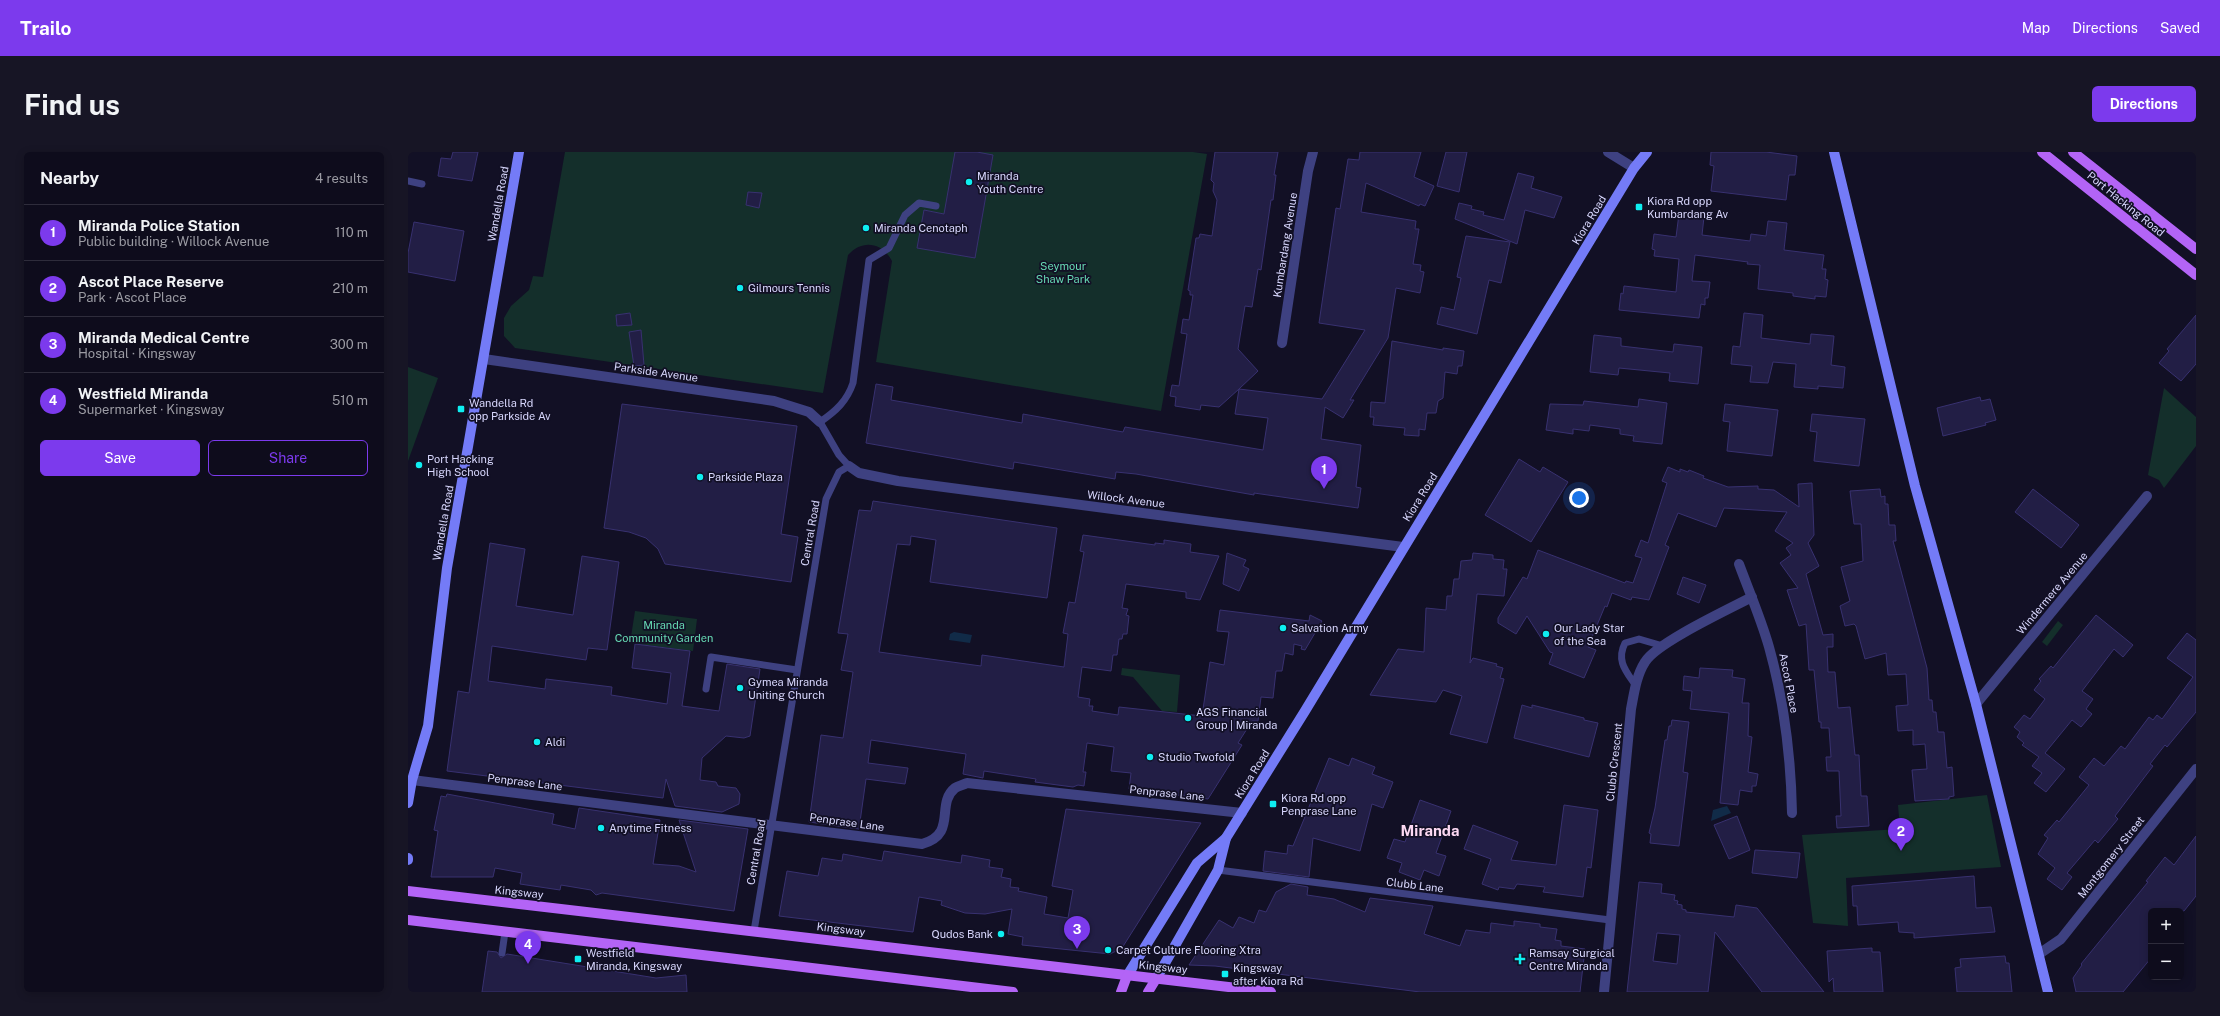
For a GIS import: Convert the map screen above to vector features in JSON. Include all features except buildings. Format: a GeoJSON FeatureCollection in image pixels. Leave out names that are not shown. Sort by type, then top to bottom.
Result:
{"type":"FeatureCollection","features":[{"type":"Feature","properties":{"kind":"main road","name":"Port Hacking Road"},"geometry":{"type":"LineString","coordinates":[[2042,152],[2196,275]]}},
{"type":"Feature","properties":{"kind":"main road","name":"Port Hacking Road"},"geometry":{"type":"LineString","coordinates":[[2073,152],[2196,249]]}},
{"type":"Feature","properties":{"kind":"main road","name":"Kingsway"},"geometry":{"type":"LineString","coordinates":[[408,891],[1271,992]]}},
{"type":"Feature","properties":{"kind":"main road"},"geometry":{"type":"LineString","coordinates":[[408,920],[1013,992]]}},
{"type":"Feature","properties":{"kind":"main road","name":"Kiora Road"},"geometry":{"type":"LineString","coordinates":[[1120,992],[1128,976]]}},
{"type":"Feature","properties":{"kind":"main road","name":"Kiora Road"},"geometry":{"type":"LineString","coordinates":[[1148,992],[1156,978]]}},
{"type":"Feature","properties":{"kind":"street","name":"Wandella Road"},"geometry":{"type":"LineString","coordinates":[[408,803],[412,780],[428,726],[447,568],[519,152]]}},
{"type":"Feature","properties":{"kind":"street","name":"Kumbardang Avenue"},"geometry":{"type":"LineString","coordinates":[[1282,343],[1308,171],[1313,152]]}},
{"type":"Feature","properties":{"kind":"street"},"geometry":{"type":"LineString","coordinates":[[1608,152],[1634,168]]}},
{"type":"Feature","properties":{"kind":"street","name":"Kiora Road"},"geometry":{"type":"LineString","coordinates":[[1634,168],[1636,152]]}},
{"type":"Feature","properties":{"kind":"street","name":"Kiora Road"},"geometry":{"type":"LineString","coordinates":[[1156,978],[1218,870],[1226,838],[1305,711],[1403,546],[1634,168],[1648,152]]}},
{"type":"Feature","properties":{"kind":"street"},"geometry":{"type":"LineString","coordinates":[[1834,152],[1915,486],[1976,704],[2004,824],[2048,992]]}},
{"type":"Feature","properties":{"kind":"street","name":"Parkside Avenue"},"geometry":{"type":"LineString","coordinates":[[484,359],[774,401],[808,412],[820,422]]}},
{"type":"Feature","properties":{"kind":"street","name":"Willock Avenue"},"geometry":{"type":"LineString","coordinates":[[849,466],[859,473],[898,481],[1403,546]]}},
{"type":"Feature","properties":{"kind":"street","name":"Windermere Avenue"},"geometry":{"type":"LineString","coordinates":[[1976,704],[2148,496]]}},
{"type":"Feature","properties":{"kind":"street","name":"Ascot Place"},"geometry":{"type":"LineString","coordinates":[[1739,564],[1769,647],[1782,704],[1791,764],[1792,812]]}},
{"type":"Feature","properties":{"kind":"street","name":"Clubb Crescent"},"geometry":{"type":"LineString","coordinates":[[1604,992],[1631,709],[1636,686],[1645,661],[1663,646],[1699,624],[1752,597]]}},
{"type":"Feature","properties":{"kind":"street","name":"Montgomery Street"},"geometry":{"type":"LineString","coordinates":[[2039,954],[2061,939],[2196,769]]}},
{"type":"Feature","properties":{"kind":"street","name":"Penprase Lane"},"geometry":{"type":"LineString","coordinates":[[412,780],[773,824],[922,844],[934,841],[942,832],[948,798],[955,788],[967,784],[1242,812]]}},
{"type":"Feature","properties":{"kind":"street","name":"Kiora Road"},"geometry":{"type":"LineString","coordinates":[[1128,976],[1197,863],[1226,838]]}},
{"type":"Feature","properties":{"kind":"lane"},"geometry":{"type":"LineString","coordinates":[[408,181],[422,184]]}},
{"type":"Feature","properties":{"kind":"lane"},"geometry":{"type":"LineString","coordinates":[[849,466],[839,455],[820,422],[841,406],[849,396],[853,383],[869,260],[889,248],[905,216],[913,208],[920,203],[936,206]]}},
{"type":"Feature","properties":{"kind":"lane","name":"Central Road"},"geometry":{"type":"LineString","coordinates":[[754,931],[826,499],[839,472],[849,466]]}},
{"type":"Feature","properties":{"kind":"lane"},"geometry":{"type":"LineString","coordinates":[[1636,686],[1622,662],[1621,652],[1625,643],[1639,639],[1649,640],[1663,646]]}},
{"type":"Feature","properties":{"kind":"lane"},"geometry":{"type":"LineString","coordinates":[[706,689],[711,657],[797,670]]}},
{"type":"Feature","properties":{"kind":"lane","name":"Clubb Lane"},"geometry":{"type":"LineString","coordinates":[[1218,870],[1610,920]]}},
{"type":"Feature","properties":{"kind":"lane"},"geometry":{"type":"LineString","coordinates":[[502,953],[505,932]]}},
{"type":"Feature","properties":{"kind":"green space","name":"Seymour Shaw Park"},"geometry":{"type":"Polygon","coordinates":[[[565,152],[1193,152],[1207,154],[1161,411],[876,362],[892,261],[883,250],[872,245],[859,247],[848,255],[823,393],[515,348],[504,336],[504,318],[511,306],[529,290],[533,276],[543,277],[565,152]]]}},
{"type":"Feature","properties":{"kind":"green space"},"geometry":{"type":"Polygon","coordinates":[[[408,367],[438,378],[408,461],[408,367]]]}},
{"type":"Feature","properties":{"kind":"green space"},"geometry":{"type":"Polygon","coordinates":[[[2164,388],[2196,417],[2196,446],[2164,488],[2159,480],[2148,475],[2164,388]]]}},
{"type":"Feature","properties":{"kind":"green space","name":"Miranda Community Garden"},"geometry":{"type":"Polygon","coordinates":[[[635,611],[697,619],[693,651],[630,643],[635,611]]]}},
{"type":"Feature","properties":{"kind":"green space"},"geometry":{"type":"Polygon","coordinates":[[[2058,621],[2063,625],[2047,646],[2042,642],[2058,621]]]}},
{"type":"Feature","properties":{"kind":"green space"},"geometry":{"type":"Polygon","coordinates":[[[1122,668],[1180,675],[1177,712],[1162,711],[1133,677],[1121,675],[1122,668]]]}},
{"type":"Feature","properties":{"kind":"green space"},"geometry":{"type":"Polygon","coordinates":[[[1987,795],[2001,867],[1846,878],[1848,926],[1813,923],[1802,835],[1900,829],[1898,805],[1987,795]]]}},
{"type":"Feature","properties":{"kind":"water"},"geometry":{"type":"Polygon","coordinates":[[[954,632],[972,635],[970,643],[949,640],[950,634],[954,632]]]}},
{"type":"Feature","properties":{"kind":"water"},"geometry":{"type":"Polygon","coordinates":[[[1727,806],[1731,813],[1711,821],[1713,810],[1727,806]]]}},
{"type":"Feature","properties":{"kind":"place","name":"Miranda Youth Centre"},"geometry":{"type":"Point","coordinates":[969,182]}},
{"type":"Feature","properties":{"kind":"place","name":"Kiora Rd opp Kumbardang Av"},"geometry":{"type":"Point","coordinates":[1639,207]}},
{"type":"Feature","properties":{"kind":"place","name":"Miranda Cenotaph"},"geometry":{"type":"Point","coordinates":[866,228]}},
{"type":"Feature","properties":{"kind":"place","name":"Gilmours Tennis"},"geometry":{"type":"Point","coordinates":[740,288]}},
{"type":"Feature","properties":{"kind":"place","name":"Wandella Rd opp Parkside Av"},"geometry":{"type":"Point","coordinates":[461,409]}},
{"type":"Feature","properties":{"kind":"place","name":"Port Hacking High School"},"geometry":{"type":"Point","coordinates":[419,465]}},
{"type":"Feature","properties":{"kind":"place","name":"Parkside Plaza"},"geometry":{"type":"Point","coordinates":[700,477]}},
{"type":"Feature","properties":{"kind":"place","name":"Miranda Police Station"},"geometry":{"type":"Point","coordinates":[1324,489]}},
{"type":"Feature","properties":{"kind":"place","name":"Salvation Army"},"geometry":{"type":"Point","coordinates":[1283,628]}},
{"type":"Feature","properties":{"kind":"place","name":"Our Lady Star of the Sea"},"geometry":{"type":"Point","coordinates":[1546,634]}},
{"type":"Feature","properties":{"kind":"place","name":"Gymea Miranda Uniting Church"},"geometry":{"type":"Point","coordinates":[740,688]}},
{"type":"Feature","properties":{"kind":"place","name":"AGS Financial Group | Miranda"},"geometry":{"type":"Point","coordinates":[1188,718]}},
{"type":"Feature","properties":{"kind":"place","name":"Aldi"},"geometry":{"type":"Point","coordinates":[537,742]}},
{"type":"Feature","properties":{"kind":"place","name":"Studio Twofold"},"geometry":{"type":"Point","coordinates":[1150,757]}},
{"type":"Feature","properties":{"kind":"place","name":"Kiora Rd opp Penprase Lane"},"geometry":{"type":"Point","coordinates":[1273,804]}},
{"type":"Feature","properties":{"kind":"place","name":"Anytime Fitness"},"geometry":{"type":"Point","coordinates":[601,828]}},
{"type":"Feature","properties":{"kind":"place","name":"Ascot Place Reserve"},"geometry":{"type":"Point","coordinates":[1901,851]}},
{"type":"Feature","properties":{"kind":"place","name":"Qudos Bank"},"geometry":{"type":"Point","coordinates":[1001,934]}},
{"type":"Feature","properties":{"kind":"place","name":"Miranda Medical Centre"},"geometry":{"type":"Point","coordinates":[1077,949]}},
{"type":"Feature","properties":{"kind":"place","name":"Carpet Culture Flooring Xtra"},"geometry":{"type":"Point","coordinates":[1108,950]}},
{"type":"Feature","properties":{"kind":"place","name":"Westfield Miranda, Kingsway"},"geometry":{"type":"Point","coordinates":[578,959]}},
{"type":"Feature","properties":{"kind":"place","name":"Ramsay Surgical Centre Miranda"},"geometry":{"type":"Point","coordinates":[1520,959]}},
{"type":"Feature","properties":{"kind":"place","name":"Westfield Miranda"},"geometry":{"type":"Point","coordinates":[528,964]}},
{"type":"Feature","properties":{"kind":"place","name":"Kingsway after Kiora Rd"},"geometry":{"type":"Point","coordinates":[1225,974]}},
{"type":"Feature","properties":{"kind":"district","name":"Miranda"},"geometry":{"type":"Point","coordinates":[1430,831]}}]}
